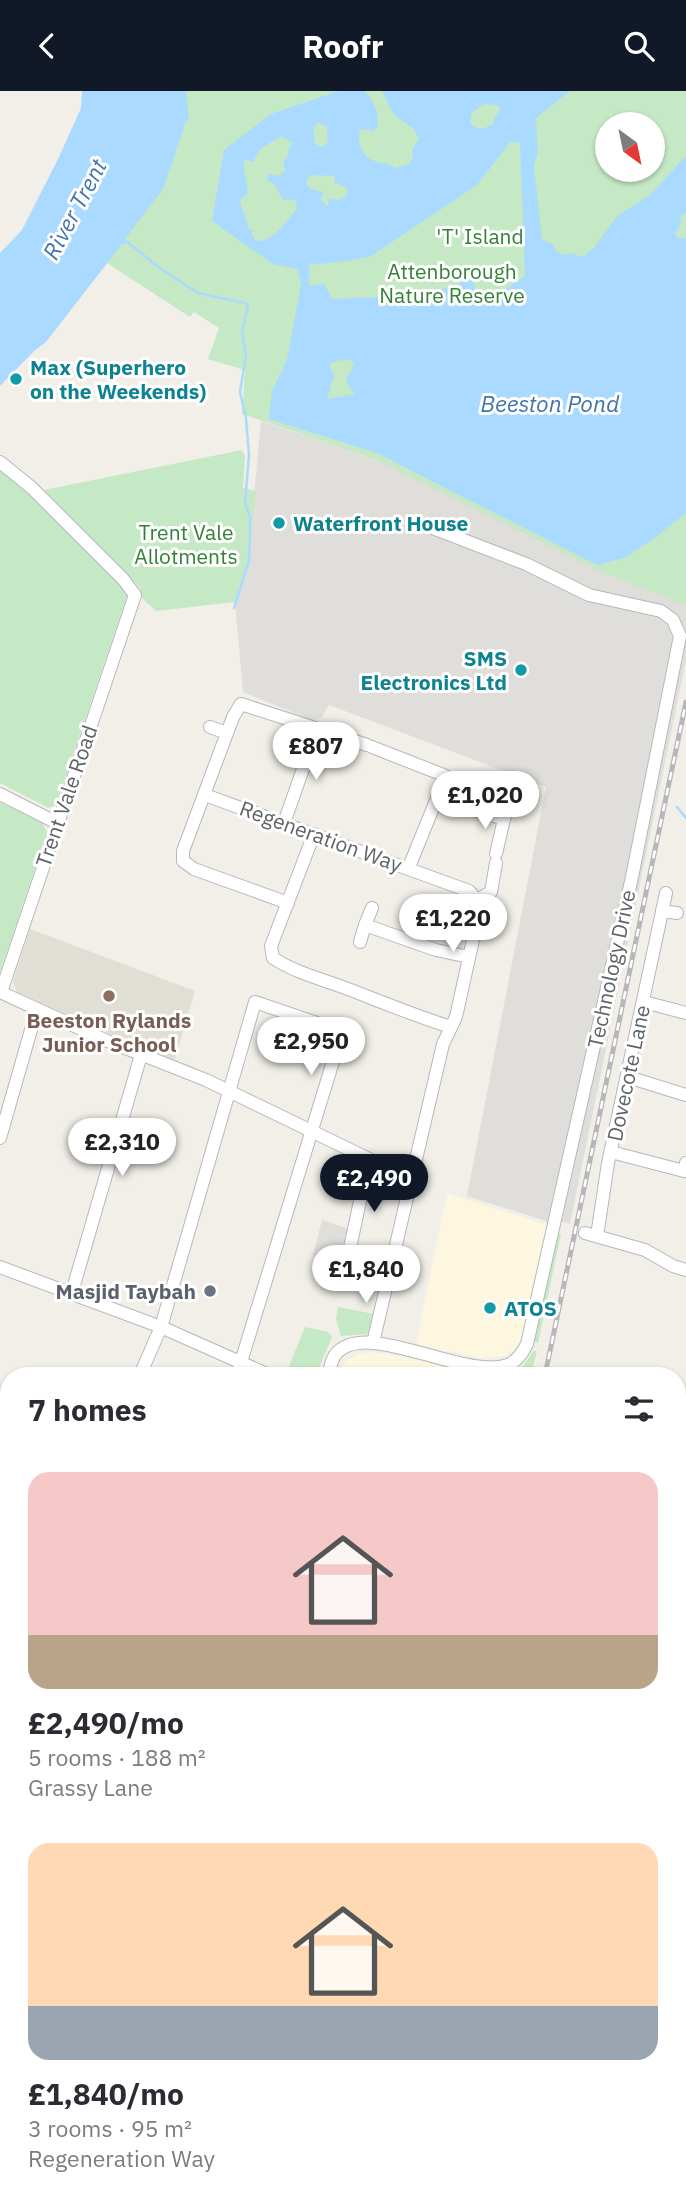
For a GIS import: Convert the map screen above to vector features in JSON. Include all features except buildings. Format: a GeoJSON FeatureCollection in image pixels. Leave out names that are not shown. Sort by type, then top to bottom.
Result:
{"type":"FeatureCollection","features":[{"type":"Feature","properties":{"kind":"street","name":"Trent Vale Road"},"geometry":{"type":"LineString","coordinates":[[0,462],[32,488],[133,590],[134,601],[0,992]]}},
{"type":"Feature","properties":{"kind":"street","name":"Technology Drive"},"geometry":{"type":"LineString","coordinates":[[330,1367],[338,1352],[353,1344],[373,1343],[457,1362],[493,1367],[514,1362],[527,1344],[632,877],[680,636],[673,620],[662,611],[589,595],[526,564],[435,529]]}},
{"type":"Feature","properties":{"kind":"street"},"geometry":{"type":"LineString","coordinates":[[288,903],[194,869],[183,861],[183,851],[241,703],[369,746],[446,776],[409,867]]}},
{"type":"Feature","properties":{"kind":"street"},"geometry":{"type":"LineString","coordinates":[[210,727],[227,733]]}},
{"type":"Feature","properties":{"kind":"street"},"geometry":{"type":"LineString","coordinates":[[284,823],[317,729]]}},
{"type":"Feature","properties":{"kind":"street"},"geometry":{"type":"LineString","coordinates":[[0,794],[57,823]]}},
{"type":"Feature","properties":{"kind":"street","name":"Regeneration Way"},"geometry":{"type":"LineString","coordinates":[[205,795],[409,867],[469,891],[477,900]]}},
{"type":"Feature","properties":{"kind":"street"},"geometry":{"type":"LineString","coordinates":[[438,799],[504,819]]}},
{"type":"Feature","properties":{"kind":"street"},"geometry":{"type":"LineString","coordinates":[[373,1343],[443,1044],[456,1017],[480,908],[477,900],[491,892],[509,804]]}},
{"type":"Feature","properties":{"kind":"street"},"geometry":{"type":"LineString","coordinates":[[313,834],[271,946],[272,958],[291,969],[451,1027]]}},
{"type":"Feature","properties":{"kind":"street","name":"Dovecote Lane"},"geometry":{"type":"LineString","coordinates":[[666,893],[628,1077],[591,1234],[645,1250],[673,1266],[686,1270]]}},
{"type":"Feature","properties":{"kind":"street"},"geometry":{"type":"LineString","coordinates":[[359,942],[372,908]]}},
{"type":"Feature","properties":{"kind":"street"},"geometry":{"type":"LineString","coordinates":[[662,911],[677,913]]}},
{"type":"Feature","properties":{"kind":"street"},"geometry":{"type":"LineString","coordinates":[[365,925],[436,950],[469,957]]}},
{"type":"Feature","properties":{"kind":"street"},"geometry":{"type":"LineString","coordinates":[[0,992],[229,1091],[369,1159],[347,1262]]}},
{"type":"Feature","properties":{"kind":"street"},"geometry":{"type":"LineString","coordinates":[[144,1367],[161,1327],[255,1002],[347,1033],[313,1132],[241,1367]]}},
{"type":"Feature","properties":{"kind":"street"},"geometry":{"type":"LineString","coordinates":[[644,1002],[686,1013]]}},
{"type":"Feature","properties":{"kind":"street"},"geometry":{"type":"LineString","coordinates":[[0,1138],[37,1009]]}},
{"type":"Feature","properties":{"kind":"street"},"geometry":{"type":"LineString","coordinates":[[72,1292],[141,1055]]}},
{"type":"Feature","properties":{"kind":"street"},"geometry":{"type":"LineString","coordinates":[[628,1077],[686,1095]]}},
{"type":"Feature","properties":{"kind":"street"},"geometry":{"type":"LineString","coordinates":[[611,1152],[684,1171],[686,1163]]}},
{"type":"Feature","properties":{"kind":"street"},"geometry":{"type":"LineString","coordinates":[[0,1267],[161,1327],[236,1367]]}},
{"type":"Feature","properties":{"kind":"shaded area"},"geometry":{"type":"Polygon","coordinates":[[[261,421],[377,460],[686,605],[686,660],[570,1224],[551,1219],[549,1222],[467,1196],[546,787],[329,705],[322,717],[311,720],[243,692],[235,602],[248,561],[261,421]]]}},
{"type":"Feature","properties":{"kind":"shaded area","name":"Beeston Rylands Junior School"},"geometry":{"type":"Polygon","coordinates":[[[30,929],[195,991],[174,1062],[17,992],[13,981],[30,929]]]}},
{"type":"Feature","properties":{"kind":"shaded area"},"geometry":{"type":"Polygon","coordinates":[[[447,1193],[547,1225],[522,1336],[516,1348],[504,1356],[479,1358],[416,1344],[447,1193]]]}},
{"type":"Feature","properties":{"kind":"shaded area"},"geometry":{"type":"Polygon","coordinates":[[[322,1220],[349,1229],[341,1263],[313,1255],[322,1220]]]}},
{"type":"Feature","properties":{"kind":"shaded area"},"geometry":{"type":"Polygon","coordinates":[[[368,1352],[393,1355],[448,1367],[342,1367],[358,1354],[368,1352]]]}},
{"type":"Feature","properties":{"kind":"green space","name":"Beeston Pond"},"geometry":{"type":"Polygon","coordinates":[[[182,91],[686,91],[686,605],[599,571],[377,460],[242,414],[245,370],[208,359],[219,328],[194,312],[190,317],[107,263],[143,215],[182,91]]]}},
{"type":"Feature","properties":{"kind":"green space","name":"Trent Vale Allotments"},"geometry":{"type":"Polygon","coordinates":[[[242,450],[245,456],[243,488],[256,491],[248,561],[235,602],[156,611],[142,598],[140,588],[44,490],[242,450]]]}},
{"type":"Feature","properties":{"kind":"green space"},"geometry":{"type":"Polygon","coordinates":[[[0,467],[12,475],[128,593],[56,805],[49,808],[0,783],[0,467]]]}},
{"type":"Feature","properties":{"kind":"green space","name":"Beeston Rylands Junior School"},"geometry":{"type":"Polygon","coordinates":[[[0,802],[42,822],[47,832],[0,972],[0,802]]]}},
{"type":"Feature","properties":{"kind":"green space"},"geometry":{"type":"Polygon","coordinates":[[[557,1233],[561,1234],[538,1343],[534,1342],[557,1233]]]}},
{"type":"Feature","properties":{"kind":"green space"},"geometry":{"type":"Polygon","coordinates":[[[338,1307],[374,1314],[368,1334],[341,1336],[336,1319],[338,1307]]]}},
{"type":"Feature","properties":{"kind":"green space"},"geometry":{"type":"Polygon","coordinates":[[[305,1327],[328,1332],[332,1337],[319,1367],[289,1366],[305,1327]]]}},
{"type":"Feature","properties":{"kind":"green space"},"geometry":{"type":"Polygon","coordinates":[[[533,1351],[537,1351],[533,1367],[522,1367],[533,1351]]]}},
{"type":"Feature","properties":{"kind":"water","name":"River Trent"},"geometry":{"type":"Polygon","coordinates":[[[82,91],[186,91],[189,120],[186,121],[164,187],[126,238],[130,243],[122,244],[46,342],[0,386],[0,253],[22,230],[59,157],[81,108],[82,91]]]}},
{"type":"Feature","properties":{"kind":"water","name":"Beeston Pond"},"geometry":{"type":"Polygon","coordinates":[[[339,91],[364,91],[375,107],[378,126],[373,131],[360,129],[360,146],[368,158],[395,168],[409,164],[413,157],[412,150],[419,139],[413,128],[394,115],[382,91],[570,91],[536,118],[538,153],[534,165],[542,240],[553,244],[556,251],[563,255],[571,253],[583,257],[594,248],[617,216],[665,182],[686,156],[686,213],[681,216],[679,229],[675,233],[678,238],[686,238],[686,513],[624,558],[597,565],[377,453],[269,419],[272,391],[287,360],[301,285],[297,269],[273,264],[212,221],[224,150],[271,114],[339,91]],[[484,104],[472,112],[470,123],[478,128],[493,124],[499,113],[500,106],[484,104]],[[318,123],[313,127],[315,144],[323,147],[328,142],[327,126],[318,123]],[[281,136],[259,150],[253,162],[244,160],[247,195],[240,199],[248,229],[252,229],[252,236],[256,241],[274,234],[297,209],[296,201],[283,200],[275,185],[267,180],[269,174],[279,176],[285,170],[283,162],[293,143],[281,136]],[[510,142],[477,185],[371,256],[309,265],[309,286],[324,284],[332,299],[381,297],[403,302],[472,279],[478,297],[495,296],[525,276],[520,143],[510,142]],[[312,175],[306,183],[310,189],[323,192],[321,200],[328,206],[329,199],[340,200],[347,195],[348,188],[334,182],[335,176],[312,175]],[[349,359],[331,362],[330,367],[335,378],[327,395],[328,399],[355,394],[346,381],[354,364],[349,359]]]}},
{"type":"Feature","properties":{"kind":"waterway"},"geometry":{"type":"LineString","coordinates":[[127,242],[198,293],[245,303],[248,306],[242,332],[246,355],[240,392],[246,418],[249,455],[245,503],[250,517],[249,561],[234,608]]}},
{"type":"Feature","properties":{"kind":"waterway"},"geometry":{"type":"LineString","coordinates":[[677,807],[686,818]]}},
{"type":"Feature","properties":{"kind":"railway"},"geometry":{"type":"LineString","coordinates":[[547,1367],[686,702]]}},
{"type":"Feature","properties":{"kind":"place","name":"Max (Superhero on the Weekends)"},"geometry":{"type":"Point","coordinates":[16,379]}},
{"type":"Feature","properties":{"kind":"place","name":"Waterfront House"},"geometry":{"type":"Point","coordinates":[279,523]}},
{"type":"Feature","properties":{"kind":"place","name":"SMS Electronics Ltd"},"geometry":{"type":"Point","coordinates":[521,670]}},
{"type":"Feature","properties":{"kind":"place","name":"Beeston Rylands Junior School"},"geometry":{"type":"Point","coordinates":[109,996]}},
{"type":"Feature","properties":{"kind":"place","name":"Masjid Taybah"},"geometry":{"type":"Point","coordinates":[210,1291]}},
{"type":"Feature","properties":{"kind":"place","name":"ATOS"},"geometry":{"type":"Point","coordinates":[490,1308]}},
{"type":"Feature","properties":{"kind":"park label","name":"'T' Island"},"geometry":{"type":"Point","coordinates":[480,236]}},
{"type":"Feature","properties":{"kind":"park label","name":"Attenborough Nature Reserve"},"geometry":{"type":"Point","coordinates":[452,283]}}]}
